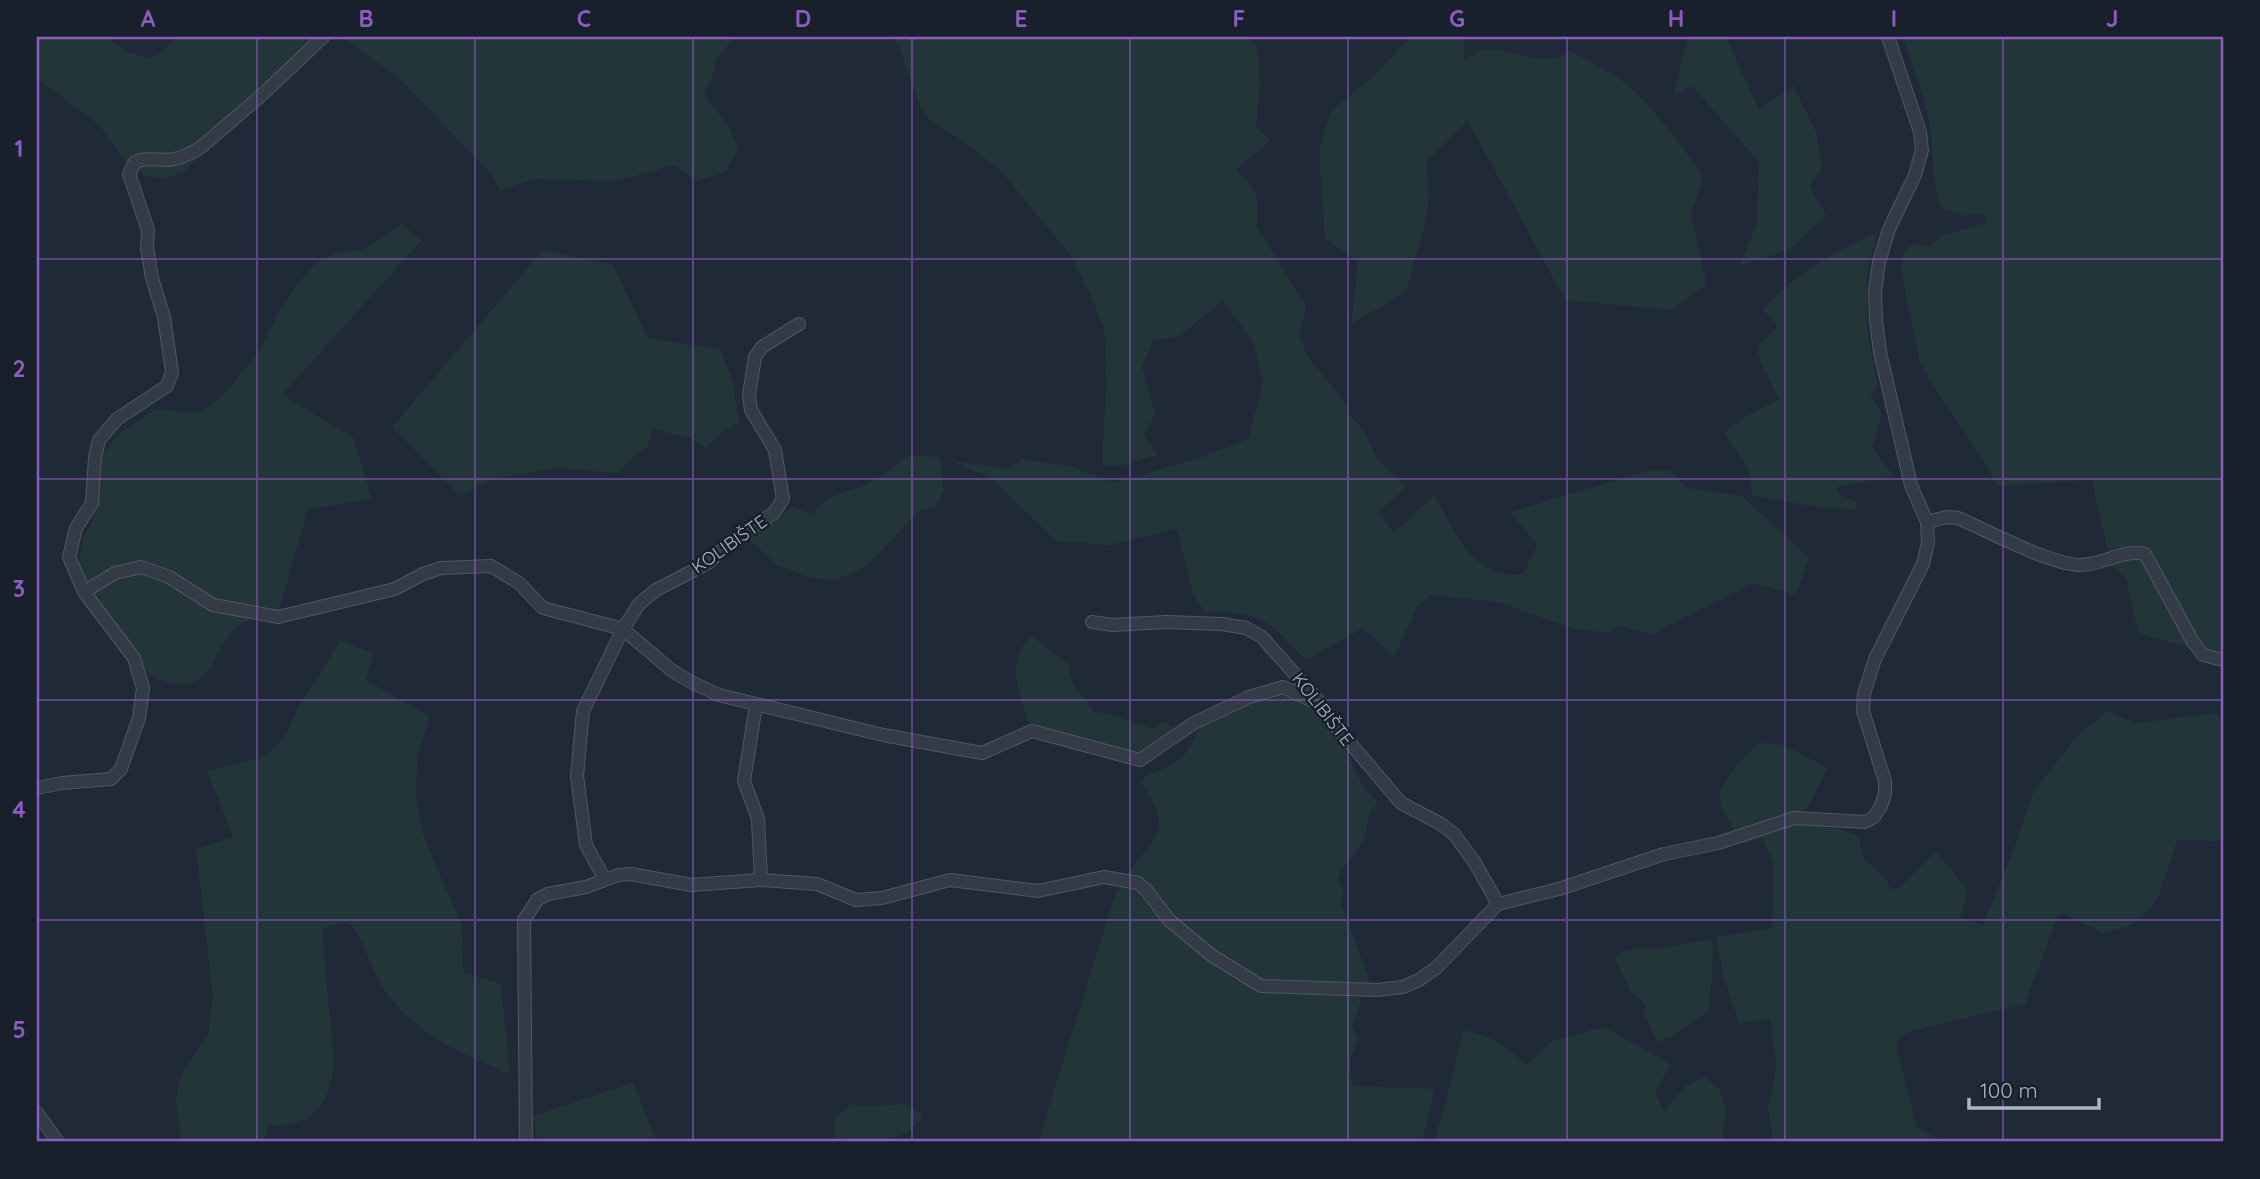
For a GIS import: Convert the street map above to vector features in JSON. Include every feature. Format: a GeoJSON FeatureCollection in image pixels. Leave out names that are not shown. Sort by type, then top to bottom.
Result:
{"type":"FeatureCollection","features":[{"type":"Feature","properties":{"kind":"street"},"geometry":{"type":"LineString","coordinates":[[37,788],[111,779],[121,769],[139,718],[143,688],[134,658],[84,592],[69,557],[76,528],[92,503],[99,440],[117,419],[166,386],[172,372],[163,317],[150,268],[148,230],[130,174],[135,162],[142,159],[170,160],[189,155],[200,148],[323,37]]}},
{"type":"Feature","properties":{"kind":"street"},"geometry":{"type":"LineString","coordinates":[[526,1142],[524,920],[538,899],[548,894],[586,887],[604,878],[631,874],[691,885],[761,880],[817,884],[856,900],[882,898],[950,880],[1038,891],[1104,877],[1138,883],[1169,920],[1211,955],[1261,986],[1377,990],[1403,987],[1436,968],[1498,904],[1559,889],[1664,854],[1718,843],[1794,818],[1865,822],[1874,817],[1885,794],[1885,781],[1863,711],[1864,694],[1875,659],[1923,564],[1928,544],[1927,522],[1911,485],[1880,352],[1876,320],[1875,292],[1879,262],[1889,229],[1915,175],[1922,150],[1920,132],[1888,37]]}},
{"type":"Feature","properties":{"kind":"street","name":"KOLIBIŠTE"},"geometry":{"type":"LineString","coordinates":[[604,878],[586,845],[578,776],[583,711],[623,629],[639,604],[656,590],[708,563],[733,540],[774,513],[783,499],[775,450],[751,410],[750,395],[755,357],[762,347],[799,324]]}},
{"type":"Feature","properties":{"kind":"street"},"geometry":{"type":"LineString","coordinates":[[1927,522],[1947,517],[1958,518],[2064,564],[2084,565],[2133,551],[2145,554],[2193,642],[2203,655],[2223,660]]}},
{"type":"Feature","properties":{"kind":"street"},"geometry":{"type":"LineString","coordinates":[[84,592],[115,573],[141,567],[169,577],[213,605],[278,617],[395,589],[441,568],[491,566],[519,583],[542,608],[623,629],[671,670],[719,695],[883,735],[982,753],[1032,731],[1140,760],[1194,723],[1249,697],[1283,687],[1323,706]]}},
{"type":"Feature","properties":{"kind":"street","name":"KOLIBIŠTE"},"geometry":{"type":"LineString","coordinates":[[1092,622],[1112,625],[1166,622],[1222,624],[1247,628],[1262,637],[1323,706],[1333,723],[1401,803],[1454,834],[1475,863],[1498,904]]}},
{"type":"Feature","properties":{"kind":"street"},"geometry":{"type":"LineString","coordinates":[[756,705],[744,781],[758,819],[761,880]]}},
{"type":"Feature","properties":{"kind":"street"},"geometry":{"type":"LineString","coordinates":[[37,1113],[58,1142]]}},
{"type":"Feature","properties":{"kind":"green space"},"geometry":{"type":"Polygon","coordinates":[[[37,37],[107,37],[128,52],[147,58],[156,56],[179,37],[330,37],[232,123],[184,172],[163,179],[146,176],[125,161],[99,125],[37,78],[37,37]]]}},
{"type":"Feature","properties":{"kind":"green space"},"geometry":{"type":"Polygon","coordinates":[[[341,37],[735,37],[717,58],[711,82],[704,91],[710,103],[727,123],[738,149],[726,172],[697,181],[675,165],[614,181],[532,179],[500,191],[494,177],[396,75],[341,37]]]}},
{"type":"Feature","properties":{"kind":"green space"},"geometry":{"type":"Polygon","coordinates":[[[892,37],[1246,37],[1257,47],[1260,84],[1256,127],[1270,141],[1237,169],[1257,195],[1257,227],[1306,306],[1299,335],[1306,354],[1365,432],[1376,457],[1406,488],[1378,512],[1394,533],[1434,495],[1458,538],[1478,562],[1505,574],[1523,574],[1537,545],[1510,512],[1647,471],[1669,470],[1687,488],[1742,496],[1809,558],[1796,595],[1753,583],[1655,635],[1616,625],[1609,633],[1574,629],[1499,602],[1430,595],[1418,606],[1394,657],[1363,628],[1306,660],[1270,625],[1255,617],[1204,611],[1193,594],[1177,529],[1109,545],[1056,541],[991,478],[949,460],[1008,469],[1023,459],[1069,466],[1116,482],[1200,458],[1248,439],[1263,383],[1254,344],[1223,300],[1179,337],[1153,340],[1142,367],[1155,414],[1144,435],[1157,455],[1126,465],[1102,465],[1106,390],[1105,333],[1094,302],[1071,256],[1002,172],[930,120],[921,109],[899,47],[892,37]]]}},
{"type":"Feature","properties":{"kind":"green space"},"geometry":{"type":"Polygon","coordinates":[[[1410,37],[1465,37],[1464,60],[1489,49],[1542,59],[1552,59],[1570,51],[1612,74],[1629,87],[1665,124],[1703,178],[1691,214],[1707,285],[1671,310],[1565,300],[1468,121],[1426,162],[1429,195],[1425,225],[1406,292],[1351,324],[1358,262],[1325,238],[1319,150],[1331,111],[1377,73],[1410,37]]]}},
{"type":"Feature","properties":{"kind":"green space"},"geometry":{"type":"Polygon","coordinates":[[[1688,37],[1726,37],[1759,110],[1793,85],[1816,132],[1822,168],[1809,186],[1826,215],[1791,249],[1740,266],[1757,223],[1759,162],[1692,86],[1673,97],[1688,37]]]}},
{"type":"Feature","properties":{"kind":"green space"},"geometry":{"type":"Polygon","coordinates":[[[1903,37],[2223,37],[2223,657],[2138,633],[2126,578],[2111,566],[2092,480],[1997,486],[1981,456],[1920,363],[1901,271],[1904,251],[1913,244],[1931,247],[1941,236],[1988,222],[1981,213],[1966,216],[1941,208],[1933,174],[1928,116],[1903,37]]]}},
{"type":"Feature","properties":{"kind":"green space"},"geometry":{"type":"Polygon","coordinates":[[[401,224],[422,240],[282,395],[353,437],[372,499],[308,509],[278,614],[243,623],[225,641],[209,670],[199,679],[177,684],[166,682],[144,671],[124,653],[76,579],[83,537],[93,521],[100,492],[100,457],[117,436],[156,409],[196,413],[211,406],[258,353],[282,306],[315,264],[336,252],[363,250],[401,224]]]}},
{"type":"Feature","properties":{"kind":"green space"},"geometry":{"type":"Polygon","coordinates":[[[1878,233],[1867,273],[1867,325],[1878,388],[1870,395],[1882,414],[1872,447],[1894,476],[1837,487],[1841,496],[1857,502],[1856,510],[1817,507],[1753,496],[1748,469],[1724,433],[1745,417],[1779,399],[1761,364],[1757,347],[1778,326],[1763,310],[1785,287],[1816,265],[1848,246],[1878,233]]]}},
{"type":"Feature","properties":{"kind":"green space"},"geometry":{"type":"Polygon","coordinates":[[[543,250],[613,265],[648,338],[720,349],[733,382],[739,422],[721,433],[705,448],[692,439],[653,429],[647,448],[630,459],[619,473],[556,468],[492,479],[460,496],[392,427],[543,250]]]}},
{"type":"Feature","properties":{"kind":"green space"},"geometry":{"type":"Polygon","coordinates":[[[907,456],[940,457],[944,491],[935,507],[919,511],[868,565],[853,573],[833,580],[808,577],[777,565],[744,535],[768,518],[781,516],[792,507],[812,514],[829,498],[873,481],[907,456]]]}},
{"type":"Feature","properties":{"kind":"green space"},"geometry":{"type":"Polygon","coordinates":[[[1032,636],[1068,664],[1073,683],[1094,712],[1110,714],[1152,728],[1165,721],[1174,728],[1138,756],[1030,727],[1019,691],[1016,667],[1023,645],[1032,636]]]}},
{"type":"Feature","properties":{"kind":"green space"},"geometry":{"type":"Polygon","coordinates":[[[341,640],[374,654],[366,680],[430,716],[418,754],[416,792],[423,835],[462,926],[463,972],[501,984],[510,1074],[458,1051],[411,1020],[381,984],[352,925],[337,923],[322,930],[334,1063],[328,1090],[317,1111],[297,1123],[269,1125],[264,1142],[182,1142],[176,1103],[178,1086],[182,1074],[208,1034],[213,998],[196,849],[233,837],[207,771],[262,757],[273,749],[286,734],[299,706],[341,640]]]}},
{"type":"Feature","properties":{"kind":"green space"},"geometry":{"type":"Polygon","coordinates":[[[1282,685],[1321,709],[1335,730],[1363,786],[1378,803],[1370,812],[1364,840],[1337,877],[1344,891],[1341,903],[1370,982],[1352,1027],[1359,1039],[1352,1057],[1351,1072],[1353,1086],[1435,1089],[1422,1142],[1038,1142],[1114,898],[1157,831],[1157,811],[1140,782],[1149,774],[1172,765],[1183,756],[1192,744],[1200,724],[1282,685]]]}},
{"type":"Feature","properties":{"kind":"green space"},"geometry":{"type":"Polygon","coordinates":[[[2108,711],[2136,723],[2214,713],[2223,719],[2223,841],[2177,840],[2158,898],[2143,916],[2125,928],[2104,933],[2064,914],[2058,915],[2025,1004],[1911,1031],[1899,1038],[1897,1049],[1917,1127],[1944,1142],[1773,1142],[1768,1108],[1777,1065],[1770,1019],[1739,1023],[1723,975],[1716,937],[1772,928],[1774,864],[1762,838],[1745,844],[1721,806],[1720,793],[1734,769],[1760,743],[1783,745],[1828,768],[1799,824],[1838,829],[1859,836],[1863,858],[1886,879],[1891,890],[1900,887],[1936,851],[1968,891],[1960,917],[1983,925],[2034,791],[2080,733],[2108,711]]]}},
{"type":"Feature","properties":{"kind":"green space"},"geometry":{"type":"Polygon","coordinates":[[[1712,939],[1709,1011],[1672,1036],[1657,1042],[1643,1011],[1647,1006],[1631,992],[1614,957],[1641,947],[1658,949],[1712,939]]]}},
{"type":"Feature","properties":{"kind":"green space"},"geometry":{"type":"Polygon","coordinates":[[[1604,1027],[1671,1064],[1655,1092],[1664,1112],[1685,1086],[1705,1077],[1719,1089],[1726,1110],[1722,1142],[1434,1142],[1463,1030],[1498,1042],[1526,1065],[1552,1041],[1604,1027]]]}},
{"type":"Feature","properties":{"kind":"green space"},"geometry":{"type":"Polygon","coordinates":[[[633,1083],[657,1142],[537,1142],[534,1116],[633,1083]]]}},
{"type":"Feature","properties":{"kind":"green space"},"geometry":{"type":"Polygon","coordinates":[[[851,1104],[904,1104],[924,1116],[908,1133],[875,1142],[835,1138],[835,1118],[851,1104]]]}}]}
